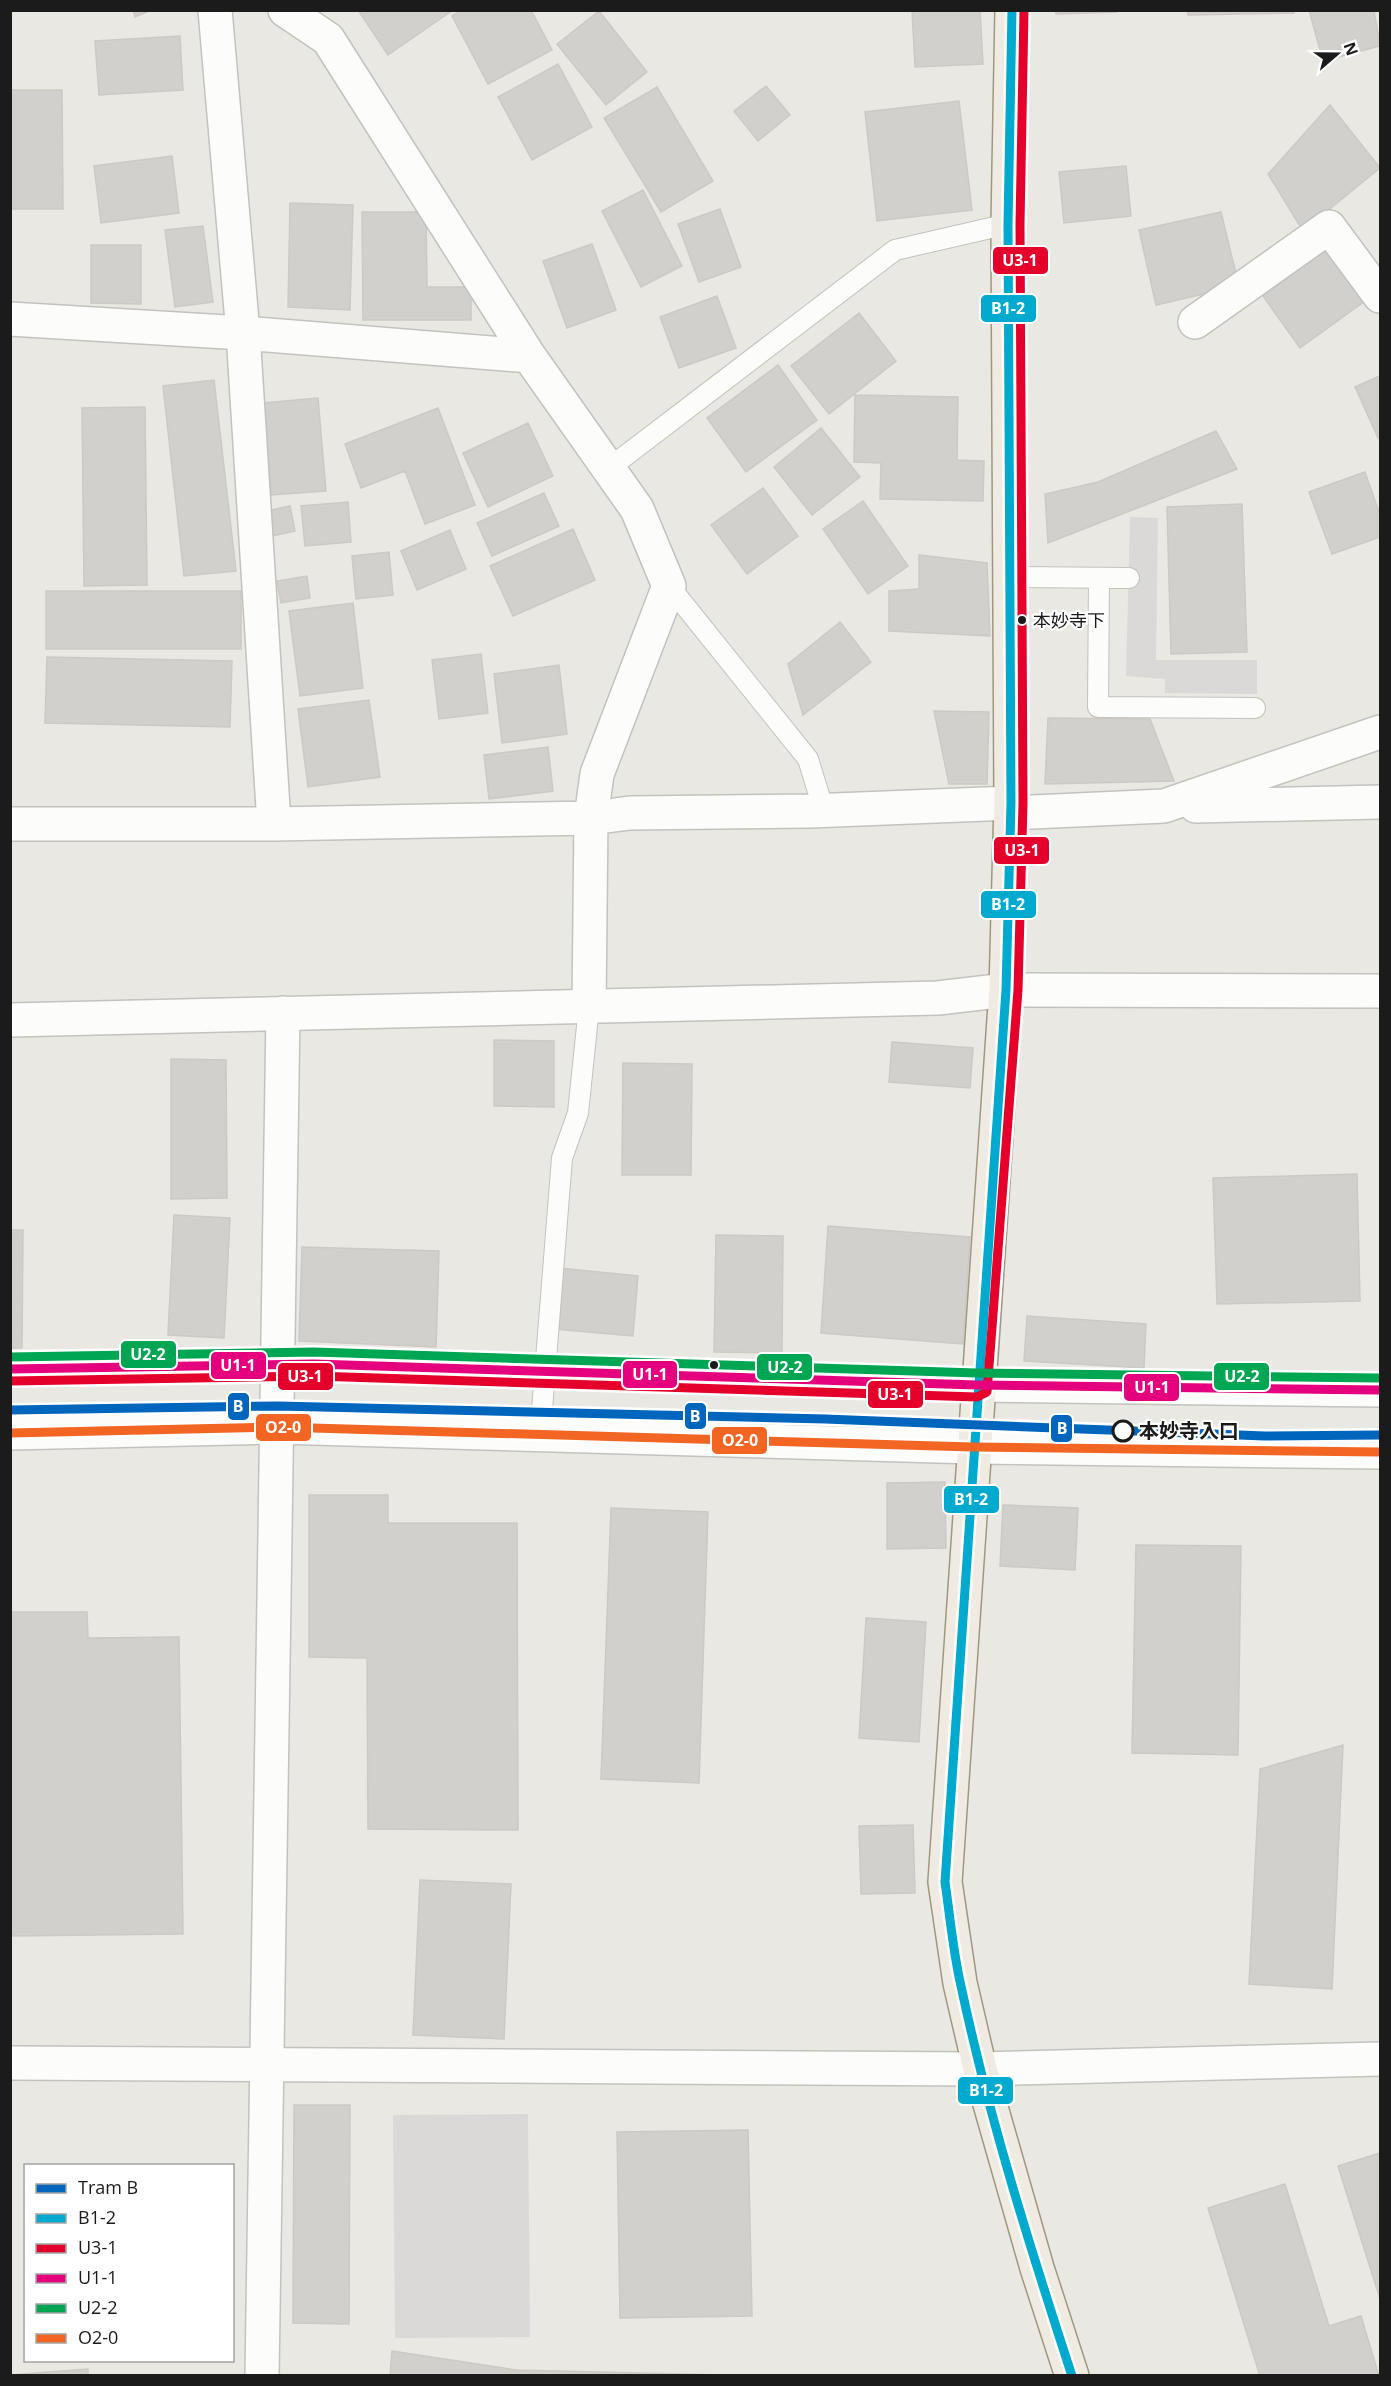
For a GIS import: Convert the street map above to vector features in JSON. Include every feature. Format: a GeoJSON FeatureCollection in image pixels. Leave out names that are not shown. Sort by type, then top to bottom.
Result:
{"type":"FeatureCollection","features":[{"type":"Feature","properties":{"kind":"main road"},"geometry":{"type":"LineString","coordinates":[[1012,10],[1008,224],[1011,808],[1006,990],[977,1385],[945,1882],[960,1983],[980,2068],[1037,2268],[1072,2376]]}},
{"type":"Feature","properties":{"kind":"street"},"geometry":{"type":"LineString","coordinates":[[214,10],[243,333],[274,824]]}},
{"type":"Feature","properties":{"kind":"street"},"geometry":{"type":"LineString","coordinates":[[285,10],[328,39],[529,356],[637,508],[669,586],[597,774],[591,818],[589,1007]]}},
{"type":"Feature","properties":{"kind":"street"},"geometry":{"type":"LineString","coordinates":[[1196,322],[1329,227],[1380,297]]}},
{"type":"Feature","properties":{"kind":"street"},"geometry":{"type":"LineString","coordinates":[[10,319],[243,333],[529,356]]}},
{"type":"Feature","properties":{"kind":"street"},"geometry":{"type":"LineString","coordinates":[[1164,806],[1380,732]]}},
{"type":"Feature","properties":{"kind":"street"},"geometry":{"type":"LineString","coordinates":[[10,824],[274,824],[591,818],[630,813],[1380,802]]}},
{"type":"Feature","properties":{"kind":"street"},"geometry":{"type":"LineString","coordinates":[[10,1020],[938,998],[1006,990],[1380,991]]}},
{"type":"Feature","properties":{"kind":"street"},"geometry":{"type":"LineString","coordinates":[[262,2376],[283,1013]]}},
{"type":"Feature","properties":{"kind":"street"},"geometry":{"type":"LineString","coordinates":[[10,1369],[279,1365],[977,1385],[1380,1390]]}},
{"type":"Feature","properties":{"kind":"street"},"geometry":{"type":"LineString","coordinates":[[10,1433],[278,1427],[974,1447],[1380,1452]]}},
{"type":"Feature","properties":{"kind":"street"},"geometry":{"type":"LineString","coordinates":[[10,2063],[980,2068],[1380,2059]]}},
{"type":"Feature","properties":{"kind":"lane"},"geometry":{"type":"LineString","coordinates":[[608,469],[895,250],[1008,224]]}},
{"type":"Feature","properties":{"kind":"lane"},"geometry":{"type":"LineString","coordinates":[[1010,577],[1129,578]]}},
{"type":"Feature","properties":{"kind":"lane"},"geometry":{"type":"LineString","coordinates":[[1099,578],[1098,707],[1255,708]]}},
{"type":"Feature","properties":{"kind":"lane"},"geometry":{"type":"LineString","coordinates":[[669,586],[808,759],[824,811]]}},
{"type":"Feature","properties":{"kind":"lane"},"geometry":{"type":"LineString","coordinates":[[540,1435],[562,1158],[578,1113],[589,1007]]}},
{"type":"Feature","properties":{"kind":"shaded area"},"geometry":{"type":"Polygon","coordinates":[[[1130,517],[1158,518],[1156,660],[1257,660],[1257,694],[1165,693],[1165,679],[1126,676],[1130,517]]]}},
{"type":"Feature","properties":{"kind":"shaded area"},"geometry":{"type":"Polygon","coordinates":[[[528,2114],[530,2337],[395,2338],[393,2115],[528,2114]]]}},
{"type":"Feature","properties":{"kind":"building"},"geometry":{"type":"Polygon","coordinates":[[[133,10],[151,10],[135,17],[133,10]]]}},
{"type":"Feature","properties":{"kind":"building"},"geometry":{"type":"Polygon","coordinates":[[[358,10],[453,10],[388,55],[358,10]]]}},
{"type":"Feature","properties":{"kind":"building"},"geometry":{"type":"Polygon","coordinates":[[[461,10],[531,10],[552,50],[488,84],[452,16],[461,10]]]}},
{"type":"Feature","properties":{"kind":"building"},"geometry":{"type":"Polygon","coordinates":[[[912,10],[980,10],[983,64],[915,67],[912,10]]]}},
{"type":"Feature","properties":{"kind":"building"},"geometry":{"type":"Polygon","coordinates":[[[1056,10],[1117,10],[1117,12],[1056,14],[1056,10]]]}},
{"type":"Feature","properties":{"kind":"building"},"geometry":{"type":"Polygon","coordinates":[[[1187,10],[1294,10],[1294,13],[1188,15],[1187,10]]]}},
{"type":"Feature","properties":{"kind":"building"},"geometry":{"type":"Polygon","coordinates":[[[1309,10],[1374,10],[1380,46],[1323,61],[1309,10]]]}},
{"type":"Feature","properties":{"kind":"building"},"geometry":{"type":"Polygon","coordinates":[[[599,11],[647,72],[606,105],[557,44],[599,11]]]}},
{"type":"Feature","properties":{"kind":"building"},"geometry":{"type":"Polygon","coordinates":[[[180,36],[183,90],[99,95],[95,41],[180,36]]]}},
{"type":"Feature","properties":{"kind":"building"},"geometry":{"type":"Polygon","coordinates":[[[558,64],[592,127],[532,160],[498,97],[558,64]]]}},
{"type":"Feature","properties":{"kind":"building"},"geometry":{"type":"Polygon","coordinates":[[[766,86],[790,115],[758,141],[734,111],[766,86]]]}},
{"type":"Feature","properties":{"kind":"building"},"geometry":{"type":"Polygon","coordinates":[[[657,87],[713,181],[661,212],[604,118],[657,87]]]}},
{"type":"Feature","properties":{"kind":"building"},"geometry":{"type":"Polygon","coordinates":[[[10,90],[62,90],[63,209],[10,209],[10,90]]]}},
{"type":"Feature","properties":{"kind":"building"},"geometry":{"type":"Polygon","coordinates":[[[959,101],[972,210],[877,221],[865,112],[959,101]]]}},
{"type":"Feature","properties":{"kind":"building"},"geometry":{"type":"Polygon","coordinates":[[[1330,105],[1380,168],[1303,231],[1268,174],[1330,105]]]}},
{"type":"Feature","properties":{"kind":"building"},"geometry":{"type":"Polygon","coordinates":[[[172,156],[179,213],[101,223],[94,166],[172,156]]]}},
{"type":"Feature","properties":{"kind":"building"},"geometry":{"type":"Polygon","coordinates":[[[1126,166],[1131,216],[1064,223],[1059,172],[1126,166]]]}},
{"type":"Feature","properties":{"kind":"building"},"geometry":{"type":"Polygon","coordinates":[[[643,190],[682,266],[641,287],[602,211],[643,190]]]}},
{"type":"Feature","properties":{"kind":"building"},"geometry":{"type":"Polygon","coordinates":[[[290,203],[353,205],[350,310],[288,307],[290,203]]]}},
{"type":"Feature","properties":{"kind":"building"},"geometry":{"type":"Polygon","coordinates":[[[720,209],[741,267],[699,282],[678,224],[720,209]]]}},
{"type":"Feature","properties":{"kind":"building"},"geometry":{"type":"Polygon","coordinates":[[[362,212],[426,212],[427,287],[471,287],[471,320],[363,320],[362,212]]]}},
{"type":"Feature","properties":{"kind":"building"},"geometry":{"type":"Polygon","coordinates":[[[1221,212],[1239,286],[1156,305],[1139,230],[1221,212]]]}},
{"type":"Feature","properties":{"kind":"building"},"geometry":{"type":"Polygon","coordinates":[[[203,226],[213,302],[175,307],[165,230],[203,226]]]}},
{"type":"Feature","properties":{"kind":"building"},"geometry":{"type":"Polygon","coordinates":[[[1322,242],[1365,301],[1300,348],[1258,289],[1322,242]]]}},
{"type":"Feature","properties":{"kind":"building"},"geometry":{"type":"Polygon","coordinates":[[[592,244],[616,310],[567,328],[543,261],[592,244]]]}},
{"type":"Feature","properties":{"kind":"building"},"geometry":{"type":"Polygon","coordinates":[[[91,245],[141,245],[141,304],[91,303],[91,245]]]}},
{"type":"Feature","properties":{"kind":"building"},"geometry":{"type":"Polygon","coordinates":[[[717,296],[736,348],[679,368],[660,317],[717,296]]]}},
{"type":"Feature","properties":{"kind":"building"},"geometry":{"type":"Polygon","coordinates":[[[859,313],[896,361],[829,414],[791,366],[859,313]]]}},
{"type":"Feature","properties":{"kind":"building"},"geometry":{"type":"Polygon","coordinates":[[[778,365],[817,420],[746,472],[707,418],[778,365]]]}},
{"type":"Feature","properties":{"kind":"building"},"geometry":{"type":"Polygon","coordinates":[[[1380,376],[1380,437],[1378,438],[1355,387],[1380,376]]]}},
{"type":"Feature","properties":{"kind":"building"},"geometry":{"type":"Polygon","coordinates":[[[214,380],[236,571],[184,576],[163,386],[214,380]]]}},
{"type":"Feature","properties":{"kind":"building"},"geometry":{"type":"Polygon","coordinates":[[[855,395],[958,397],[957,460],[984,461],[983,501],[880,499],[881,463],[854,462],[855,395]]]}},
{"type":"Feature","properties":{"kind":"building"},"geometry":{"type":"Polygon","coordinates":[[[318,398],[326,491],[271,495],[263,403],[318,398]]]}},
{"type":"Feature","properties":{"kind":"building"},"geometry":{"type":"Polygon","coordinates":[[[145,407],[147,585],[84,586],[82,408],[145,407]]]}},
{"type":"Feature","properties":{"kind":"building"},"geometry":{"type":"Polygon","coordinates":[[[438,408],[475,505],[425,524],[405,471],[361,488],[345,444],[438,408]]]}},
{"type":"Feature","properties":{"kind":"building"},"geometry":{"type":"Polygon","coordinates":[[[528,423],[553,476],[488,507],[463,453],[528,423]]]}},
{"type":"Feature","properties":{"kind":"building"},"geometry":{"type":"Polygon","coordinates":[[[821,428],[860,477],[812,515],[774,467],[821,428]]]}},
{"type":"Feature","properties":{"kind":"building"},"geometry":{"type":"Polygon","coordinates":[[[1216,431],[1237,469],[1048,543],[1045,494],[1098,482],[1216,431]]]}},
{"type":"Feature","properties":{"kind":"building"},"geometry":{"type":"Polygon","coordinates":[[[1365,472],[1380,515],[1380,537],[1332,554],[1309,492],[1365,472]]]}},
{"type":"Feature","properties":{"kind":"building"},"geometry":{"type":"Polygon","coordinates":[[[763,488],[798,536],[747,574],[711,525],[763,488]]]}},
{"type":"Feature","properties":{"kind":"building"},"geometry":{"type":"Polygon","coordinates":[[[544,493],[559,526],[492,556],[477,523],[544,493]]]}},
{"type":"Feature","properties":{"kind":"building"},"geometry":{"type":"Polygon","coordinates":[[[863,501],[908,566],[868,594],[823,529],[863,501]]]}},
{"type":"Feature","properties":{"kind":"building"},"geometry":{"type":"Polygon","coordinates":[[[348,502],[351,542],[305,546],[301,506],[348,502]]]}},
{"type":"Feature","properties":{"kind":"building"},"geometry":{"type":"Polygon","coordinates":[[[1242,504],[1247,652],[1171,654],[1167,507],[1242,504]]]}},
{"type":"Feature","properties":{"kind":"building"},"geometry":{"type":"Polygon","coordinates":[[[290,506],[295,531],[272,536],[267,511],[290,506]]]}},
{"type":"Feature","properties":{"kind":"building"},"geometry":{"type":"Polygon","coordinates":[[[573,529],[595,580],[513,616],[490,566],[573,529]]]}},
{"type":"Feature","properties":{"kind":"building"},"geometry":{"type":"Polygon","coordinates":[[[450,530],[466,569],[417,590],[401,551],[450,530]]]}},
{"type":"Feature","properties":{"kind":"building"},"geometry":{"type":"Polygon","coordinates":[[[389,552],[393,595],[356,599],[352,556],[389,552]]]}},
{"type":"Feature","properties":{"kind":"building"},"geometry":{"type":"Polygon","coordinates":[[[919,555],[987,563],[990,636],[889,631],[889,591],[919,589],[919,555]]]}},
{"type":"Feature","properties":{"kind":"building"},"geometry":{"type":"Polygon","coordinates":[[[307,576],[310,598],[281,603],[277,581],[307,576]]]}},
{"type":"Feature","properties":{"kind":"building"},"geometry":{"type":"Polygon","coordinates":[[[46,591],[241,591],[241,649],[46,649],[46,591]]]}},
{"type":"Feature","properties":{"kind":"building"},"geometry":{"type":"Polygon","coordinates":[[[353,603],[363,688],[300,696],[289,611],[353,603]]]}},
{"type":"Feature","properties":{"kind":"building"},"geometry":{"type":"Polygon","coordinates":[[[840,622],[871,662],[803,715],[788,664],[840,622]]]}},
{"type":"Feature","properties":{"kind":"building"},"geometry":{"type":"Polygon","coordinates":[[[481,654],[488,713],[439,719],[432,660],[481,654]]]}},
{"type":"Feature","properties":{"kind":"building"},"geometry":{"type":"Polygon","coordinates":[[[47,657],[232,661],[230,727],[45,723],[47,657]]]}},
{"type":"Feature","properties":{"kind":"building"},"geometry":{"type":"Polygon","coordinates":[[[559,665],[567,734],[502,743],[494,674],[559,665]]]}},
{"type":"Feature","properties":{"kind":"building"},"geometry":{"type":"Polygon","coordinates":[[[369,700],[380,777],[308,787],[298,709],[369,700]]]}},
{"type":"Feature","properties":{"kind":"building"},"geometry":{"type":"Polygon","coordinates":[[[934,711],[989,712],[987,784],[949,784],[934,711]]]}},
{"type":"Feature","properties":{"kind":"building"},"geometry":{"type":"Polygon","coordinates":[[[1048,718],[1150,719],[1174,781],[1045,784],[1048,718]]]}},
{"type":"Feature","properties":{"kind":"building"},"geometry":{"type":"Polygon","coordinates":[[[548,747],[553,791],[489,799],[484,755],[548,747]]]}},
{"type":"Feature","properties":{"kind":"building"},"geometry":{"type":"Polygon","coordinates":[[[494,1040],[554,1041],[554,1107],[494,1106],[494,1040]]]}},
{"type":"Feature","properties":{"kind":"building"},"geometry":{"type":"Polygon","coordinates":[[[892,1042],[973,1048],[970,1088],[889,1082],[892,1042]]]}},
{"type":"Feature","properties":{"kind":"building"},"geometry":{"type":"Polygon","coordinates":[[[171,1059],[226,1060],[227,1198],[171,1199],[171,1059]]]}},
{"type":"Feature","properties":{"kind":"building"},"geometry":{"type":"Polygon","coordinates":[[[623,1063],[692,1064],[691,1175],[622,1175],[623,1063]]]}},
{"type":"Feature","properties":{"kind":"building"},"geometry":{"type":"Polygon","coordinates":[[[1357,1174],[1360,1301],[1217,1304],[1213,1178],[1357,1174]]]}},
{"type":"Feature","properties":{"kind":"building"},"geometry":{"type":"Polygon","coordinates":[[[174,1215],[230,1218],[224,1338],[168,1335],[174,1215]]]}},
{"type":"Feature","properties":{"kind":"building"},"geometry":{"type":"Polygon","coordinates":[[[828,1226],[970,1237],[963,1344],[821,1333],[828,1226]]]}},
{"type":"Feature","properties":{"kind":"building"},"geometry":{"type":"Polygon","coordinates":[[[10,1230],[23,1230],[22,1348],[10,1348],[10,1230]]]}},
{"type":"Feature","properties":{"kind":"building"},"geometry":{"type":"Polygon","coordinates":[[[716,1235],[783,1236],[782,1353],[714,1352],[716,1235]]]}},
{"type":"Feature","properties":{"kind":"building"},"geometry":{"type":"Polygon","coordinates":[[[302,1247],[439,1251],[436,1347],[299,1341],[302,1247]]]}},
{"type":"Feature","properties":{"kind":"building"},"geometry":{"type":"Polygon","coordinates":[[[559,1268],[638,1276],[633,1336],[554,1329],[559,1268]]]}},
{"type":"Feature","properties":{"kind":"building"},"geometry":{"type":"Polygon","coordinates":[[[1027,1316],[1146,1324],[1144,1368],[1024,1361],[1027,1316]]]}},
{"type":"Feature","properties":{"kind":"building"},"geometry":{"type":"Polygon","coordinates":[[[945,1482],[946,1548],[887,1549],[887,1483],[945,1482]]]}},
{"type":"Feature","properties":{"kind":"building"},"geometry":{"type":"Polygon","coordinates":[[[309,1495],[388,1495],[388,1523],[517,1523],[518,1830],[368,1829],[367,1658],[309,1657],[309,1495]]]}},
{"type":"Feature","properties":{"kind":"building"},"geometry":{"type":"Polygon","coordinates":[[[1003,1505],[1078,1508],[1075,1570],[1000,1566],[1003,1505]]]}},
{"type":"Feature","properties":{"kind":"building"},"geometry":{"type":"Polygon","coordinates":[[[611,1508],[708,1512],[699,1783],[601,1779],[611,1508]]]}},
{"type":"Feature","properties":{"kind":"building"},"geometry":{"type":"Polygon","coordinates":[[[1136,1545],[1241,1546],[1238,1755],[1132,1753],[1136,1545]]]}},
{"type":"Feature","properties":{"kind":"building"},"geometry":{"type":"Polygon","coordinates":[[[10,1612],[87,1612],[88,1638],[179,1637],[183,1934],[10,1936],[10,1612]]]}},
{"type":"Feature","properties":{"kind":"building"},"geometry":{"type":"Polygon","coordinates":[[[866,1618],[926,1622],[919,1742],[859,1738],[866,1618]]]}},
{"type":"Feature","properties":{"kind":"building"},"geometry":{"type":"Polygon","coordinates":[[[1343,1745],[1332,1989],[1249,1984],[1260,1769],[1343,1745]]]}},
{"type":"Feature","properties":{"kind":"building"},"geometry":{"type":"Polygon","coordinates":[[[913,1825],[915,1893],[861,1894],[859,1826],[913,1825]]]}},
{"type":"Feature","properties":{"kind":"building"},"geometry":{"type":"Polygon","coordinates":[[[420,1880],[511,1884],[504,2039],[413,2035],[420,1880]]]}},
{"type":"Feature","properties":{"kind":"building"},"geometry":{"type":"Polygon","coordinates":[[[294,2105],[350,2105],[349,2324],[293,2323],[294,2105]]]}},
{"type":"Feature","properties":{"kind":"building"},"geometry":{"type":"Polygon","coordinates":[[[748,2130],[752,2316],[620,2318],[617,2132],[748,2130]]]}},
{"type":"Feature","properties":{"kind":"building"},"geometry":{"type":"Polygon","coordinates":[[[1380,2153],[1380,2299],[1338,2166],[1380,2153]]]}},
{"type":"Feature","properties":{"kind":"building"},"geometry":{"type":"Polygon","coordinates":[[[1285,2184],[1329,2326],[1361,2316],[1379,2376],[1260,2376],[1208,2208],[1285,2184]]]}},
{"type":"Feature","properties":{"kind":"building"},"geometry":{"type":"Polygon","coordinates":[[[392,2351],[516,2370],[765,2376],[390,2376],[392,2351]]]}},
{"type":"Feature","properties":{"kind":"building"},"geometry":{"type":"Polygon","coordinates":[[[88,2369],[88,2376],[10,2376],[10,2375],[88,2369]]]}},
{"type":"Feature","properties":{"kind":"tram line","name":"B"},"geometry":{"type":"LineString","coordinates":[[10,1410],[278,1406],[825,1419],[1265,1436],[1380,1435]]}},
{"type":"Feature","properties":{"kind":"transit line","name":"B1-2"},"geometry":{"type":"LineString","coordinates":[[1012,10],[1008,224],[1011,803],[1006,990],[945,1882],[958,1973],[984,2084],[1026,2231],[1072,2376]]}},
{"type":"Feature","properties":{"kind":"transit line","name":"U3-1"},"geometry":{"type":"LineString","coordinates":[[10,1381],[314,1376],[977,1397],[987,1392],[1018,990],[1023,803],[1020,224],[1024,10]]}},
{"type":"Feature","properties":{"kind":"transit line","name":"U2-2"},"geometry":{"type":"LineString","coordinates":[[10,1357],[314,1352],[977,1373],[1380,1378]]}},
{"type":"Feature","properties":{"kind":"transit line","name":"U1-1"},"geometry":{"type":"LineString","coordinates":[[10,1369],[314,1364],[977,1385],[1380,1390]]}},
{"type":"Feature","properties":{"kind":"transit line","name":"O2-0"},"geometry":{"type":"LineString","coordinates":[[10,1433],[278,1427],[973,1447],[1380,1452]]}},
{"type":"Feature","properties":{"kind":"place","name":"本妙寺下"},"geometry":{"type":"Point","coordinates":[1022,620]}},
{"type":"Feature","properties":{"kind":"place","name":"本妙寺入口"},"geometry":{"type":"Point","coordinates":[1123,1431]}}]}
